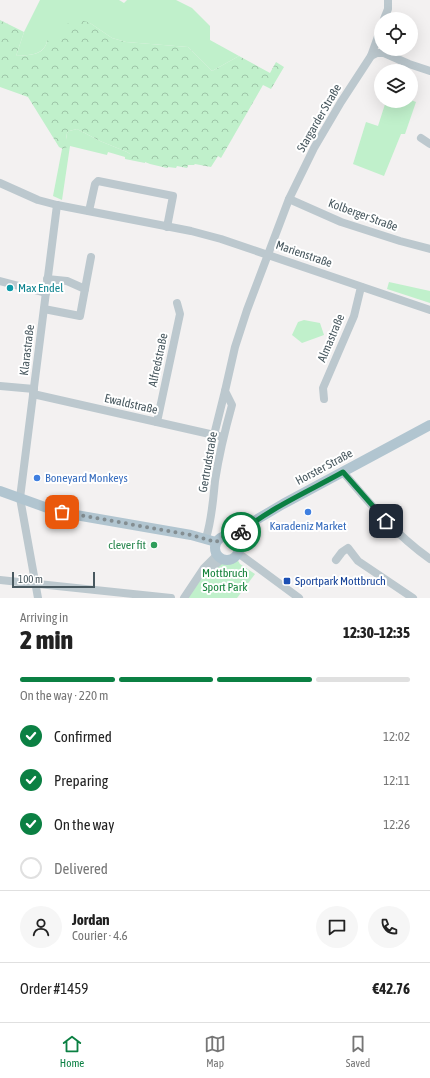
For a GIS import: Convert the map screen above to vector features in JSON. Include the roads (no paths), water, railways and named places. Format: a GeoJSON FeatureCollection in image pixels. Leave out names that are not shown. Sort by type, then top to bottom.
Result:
{"type":"FeatureCollection","features":[{"type":"Feature","properties":{"kind":"main road","name":"Horster Straße"},"geometry":{"type":"LineString","coordinates":[[235,539],[256,520],[283,504],[430,425]]}},
{"type":"Feature","properties":{"kind":"main road"},"geometry":{"type":"LineString","coordinates":[[0,491],[53,510],[206,538],[216,542]]}},
{"type":"Feature","properties":{"kind":"main road"},"geometry":{"type":"LineString","coordinates":[[224,536],[231,536],[235,539],[239,546],[238,553],[232,559],[227,560],[219,557],[215,547],[216,542],[224,536]]}},
{"type":"Feature","properties":{"kind":"street"},"geometry":{"type":"LineString","coordinates":[[387,12],[388,0]]}},
{"type":"Feature","properties":{"kind":"street","name":"Stargarder Straße"},"geometry":{"type":"LineString","coordinates":[[268,254],[289,199],[314,148],[341,102],[371,56],[374,48]]}},
{"type":"Feature","properties":{"kind":"street"},"geometry":{"type":"LineString","coordinates":[[371,56],[377,53],[384,53],[408,64],[430,71]]}},
{"type":"Feature","properties":{"kind":"street"},"geometry":{"type":"LineString","coordinates":[[422,138],[430,144]]}},
{"type":"Feature","properties":{"kind":"street"},"geometry":{"type":"LineString","coordinates":[[89,211],[95,183],[98,181],[173,196],[167,227]]}},
{"type":"Feature","properties":{"kind":"street","name":"Marienstraße"},"geometry":{"type":"LineString","coordinates":[[0,183],[38,200],[57,205],[221,238],[430,310]]}},
{"type":"Feature","properties":{"kind":"street","name":"Kolberger Straße"},"geometry":{"type":"LineString","coordinates":[[289,199],[341,222],[430,249]]}},
{"type":"Feature","properties":{"kind":"street","name":"Klarastraße"},"geometry":{"type":"LineString","coordinates":[[38,598],[20,498],[57,205]]}},
{"type":"Feature","properties":{"kind":"street","name":"Gertrudstraße"},"geometry":{"type":"LineString","coordinates":[[214,435],[235,347],[268,254]]}},
{"type":"Feature","properties":{"kind":"street"},"geometry":{"type":"LineString","coordinates":[[44,309],[80,316],[91,257]]}},
{"type":"Feature","properties":{"kind":"street"},"geometry":{"type":"LineString","coordinates":[[47,279],[67,281],[85,289]]}},
{"type":"Feature","properties":{"kind":"street"},"geometry":{"type":"LineString","coordinates":[[0,281],[46,293]]}},
{"type":"Feature","properties":{"kind":"street","name":"Almastraße"},"geometry":{"type":"LineString","coordinates":[[324,399],[323,388],[354,316],[362,287]]}},
{"type":"Feature","properties":{"kind":"street","name":"Alfredstraße"},"geometry":{"type":"LineString","coordinates":[[158,422],[180,314],[177,303]]}},
{"type":"Feature","properties":{"kind":"street","name":"Ewaldstraße"},"geometry":{"type":"LineString","coordinates":[[0,386],[34,392],[223,437]]}},
{"type":"Feature","properties":{"kind":"street","name":"Gertrudstraße"},"geometry":{"type":"LineString","coordinates":[[206,538],[210,523],[215,481],[223,437],[232,405],[224,391]]}},
{"type":"Feature","properties":{"kind":"street"},"geometry":{"type":"LineString","coordinates":[[343,472],[396,531],[407,542],[430,560]]}},
{"type":"Feature","properties":{"kind":"street"},"geometry":{"type":"LineString","coordinates":[[336,560],[342,552],[348,548],[358,561],[413,598]]}},
{"type":"Feature","properties":{"kind":"street"},"geometry":{"type":"LineString","coordinates":[[238,553],[299,598]]}},
{"type":"Feature","properties":{"kind":"street"},"geometry":{"type":"LineString","coordinates":[[184,598],[204,568],[219,557]]}},
{"type":"Feature","properties":{"kind":"street"},"geometry":{"type":"LineString","coordinates":[[0,580],[171,598]]}},
{"type":"Feature","properties":{"kind":"place","name":"Max Endel"},"geometry":{"type":"Point","coordinates":[10,288]}},
{"type":"Feature","properties":{"kind":"place","name":"Boneyard Monkeys"},"geometry":{"type":"Point","coordinates":[37,478]}},
{"type":"Feature","properties":{"kind":"place","name":"Karadeniz Market"},"geometry":{"type":"Point","coordinates":[308,512]}},
{"type":"Feature","properties":{"kind":"place","name":"clever fit"},"geometry":{"type":"Point","coordinates":[154,545]}},
{"type":"Feature","properties":{"kind":"place","name":"Sportpark Mottbruch"},"geometry":{"type":"Point","coordinates":[287,581]}},
{"type":"Feature","properties":{"kind":"park label","name":"Mottbruch Sport Park"},"geometry":{"type":"Point","coordinates":[225,580]}}]}
